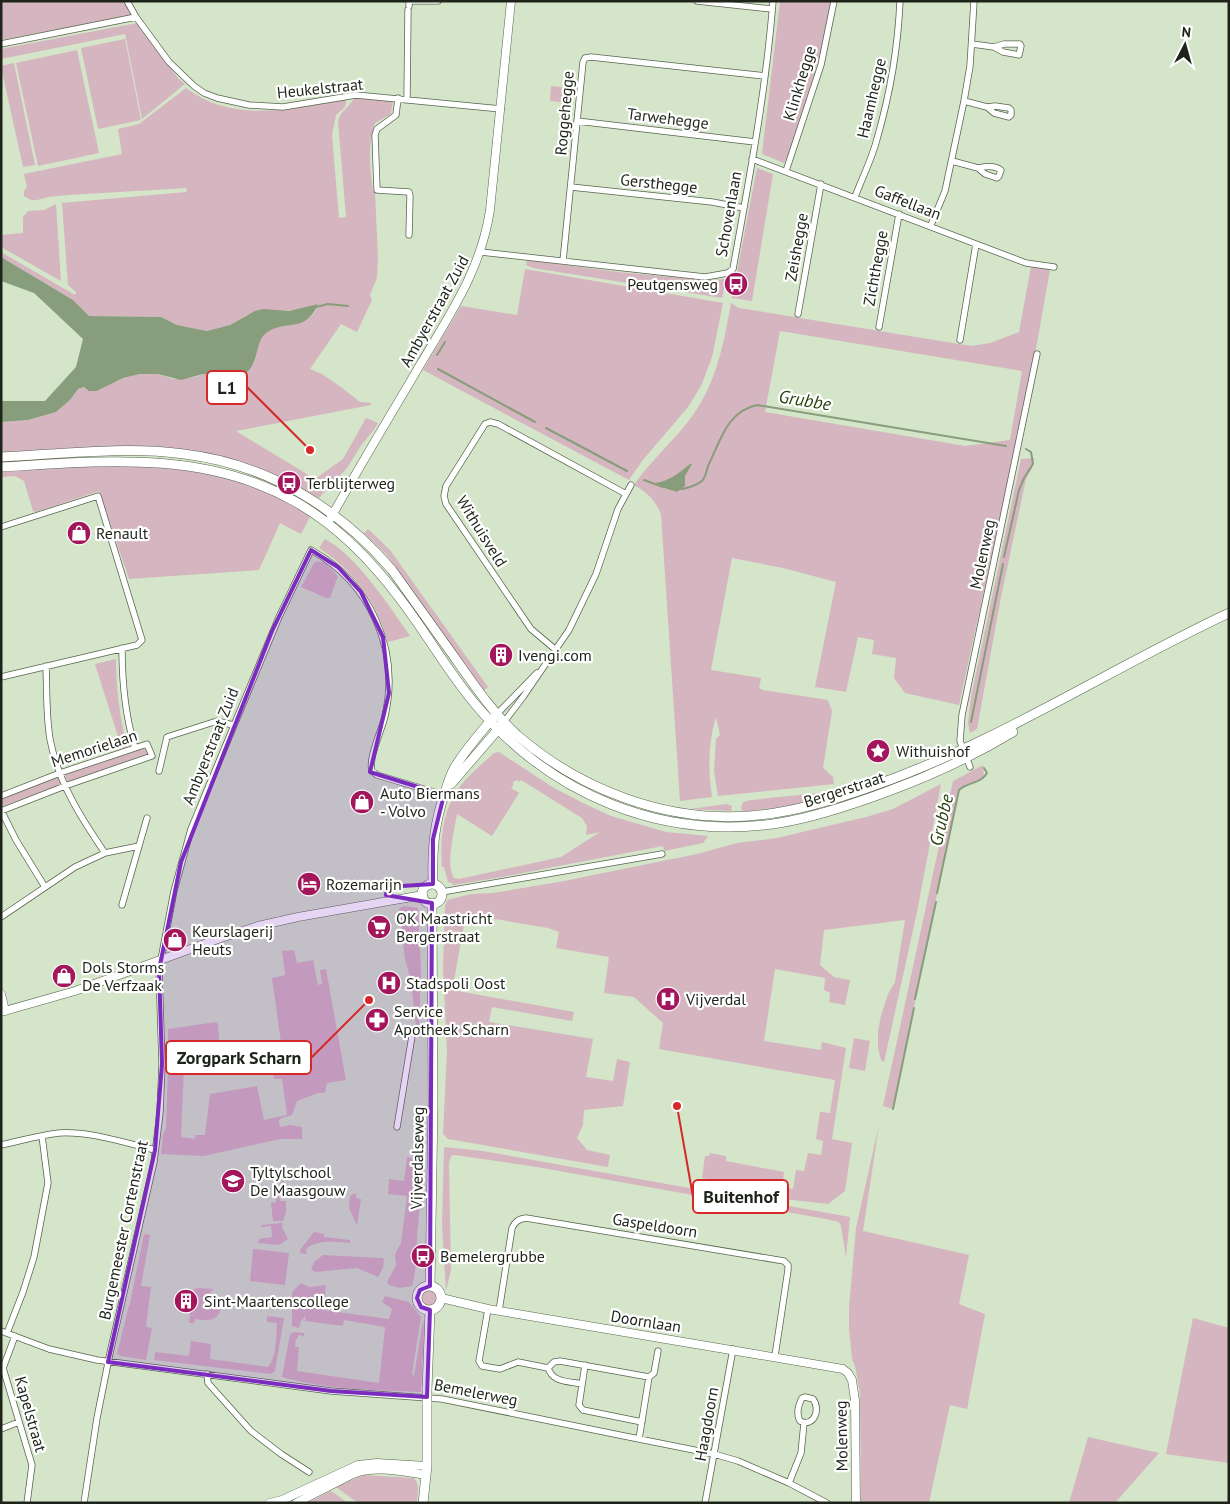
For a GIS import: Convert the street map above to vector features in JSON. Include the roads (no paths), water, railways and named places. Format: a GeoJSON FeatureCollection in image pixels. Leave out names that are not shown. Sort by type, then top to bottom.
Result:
{"type":"FeatureCollection","features":[{"type":"Feature","properties":{"kind":"main road"},"geometry":{"type":"LineString","coordinates":[[1,457],[124,451],[200,456],[267,476],[299,492],[333,513],[360,536],[392,570],[474,686],[504,722],[463,769],[444,795]]}},
{"type":"Feature","properties":{"kind":"main road"},"geometry":{"type":"LineString","coordinates":[[1,466],[122,461],[164,463],[229,474],[267,488],[301,505],[328,523],[361,552],[384,577],[456,679],[497,730]]}},
{"type":"Feature","properties":{"kind":"main road","name":"Bergerstraat"},"geometry":{"type":"LineString","coordinates":[[497,730],[511,744],[544,769],[595,798],[624,809],[650,817],[681,823],[712,826],[768,825],[830,812],[893,790],[966,759],[999,736],[1056,704],[1158,649],[1229,614]]}},
{"type":"Feature","properties":{"kind":"main road"},"geometry":{"type":"LineString","coordinates":[[433,884],[433,839],[444,795],[457,764],[497,714]]}},
{"type":"Feature","properties":{"kind":"main road","name":"Bergerstraat"},"geometry":{"type":"LineString","coordinates":[[504,722],[547,758],[595,786],[653,807],[712,816],[760,816],[818,804],[896,778],[966,759]]}},
{"type":"Feature","properties":{"kind":"main road"},"geometry":{"type":"LineString","coordinates":[[433,884],[439,886],[442,892],[440,899],[432,903],[423,896],[425,888],[433,884]]}},
{"type":"Feature","properties":{"kind":"main road","name":"Vijverdalseweg"},"geometry":{"type":"LineString","coordinates":[[430,1286],[433,1032],[432,903]]}},
{"type":"Feature","properties":{"kind":"main road"},"geometry":{"type":"LineString","coordinates":[[430,1286],[438,1290],[441,1298],[438,1306],[430,1310],[421,1307],[417,1298],[420,1290],[430,1286]]}},
{"type":"Feature","properties":{"kind":"main road"},"geometry":{"type":"LineString","coordinates":[[423,1503],[426,1470],[430,1310]]}},
{"type":"Feature","properties":{"kind":"street","name":"Heukelstraat"},"geometry":{"type":"LineString","coordinates":[[128,1],[136,17],[169,62],[198,88],[217,98],[266,107],[309,103],[353,95],[501,109]]}},
{"type":"Feature","properties":{"kind":"street"},"geometry":{"type":"LineString","coordinates":[[407,100],[408,8],[410,2],[438,1]]}},
{"type":"Feature","properties":{"kind":"street","name":"Ambyerstraat Zuid"},"geometry":{"type":"LineString","coordinates":[[328,523],[461,296],[481,252],[489,216],[511,1]]}},
{"type":"Feature","properties":{"kind":"street"},"geometry":{"type":"LineString","coordinates":[[698,1],[772,9]]}},
{"type":"Feature","properties":{"kind":"street","name":"Schovenlaan"},"geometry":{"type":"LineString","coordinates":[[481,252],[705,277],[728,273],[733,269],[765,76],[773,1]]}},
{"type":"Feature","properties":{"kind":"street","name":"Klinkhegge"},"geometry":{"type":"LineString","coordinates":[[786,171],[821,65],[834,1]]}},
{"type":"Feature","properties":{"kind":"street","name":"Haamhegge"},"geometry":{"type":"LineString","coordinates":[[855,197],[877,140],[890,85],[898,33],[900,1]]}},
{"type":"Feature","properties":{"kind":"street"},"geometry":{"type":"LineString","coordinates":[[931,226],[945,191],[964,101],[970,66],[974,1]]}},
{"type":"Feature","properties":{"kind":"street"},"geometry":{"type":"LineString","coordinates":[[1,44],[136,17]]}},
{"type":"Feature","properties":{"kind":"street"},"geometry":{"type":"LineString","coordinates":[[972,44],[994,47]]}},
{"type":"Feature","properties":{"kind":"street","name":"Roggehegge"},"geometry":{"type":"LineString","coordinates":[[563,261],[583,62],[585,58],[765,76]]}},
{"type":"Feature","properties":{"kind":"street"},"geometry":{"type":"LineString","coordinates":[[398,98],[396,115],[377,129],[375,135],[376,190],[408,192],[410,196],[409,235]]}},
{"type":"Feature","properties":{"kind":"street"},"geometry":{"type":"LineString","coordinates":[[964,101],[987,108]]}},
{"type":"Feature","properties":{"kind":"street","name":"Tarwehegge"},"geometry":{"type":"LineString","coordinates":[[577,121],[755,142]]}},
{"type":"Feature","properties":{"kind":"street","name":"Gaffellaan"},"geometry":{"type":"LineString","coordinates":[[752,159],[1026,262],[1054,267]]}},
{"type":"Feature","properties":{"kind":"street"},"geometry":{"type":"LineString","coordinates":[[952,160],[978,168]]}},
{"type":"Feature","properties":{"kind":"street","name":"Zeishegge"},"geometry":{"type":"LineString","coordinates":[[798,314],[822,184]]}},
{"type":"Feature","properties":{"kind":"street","name":"Gersthegge"},"geometry":{"type":"LineString","coordinates":[[571,187],[712,202],[744,208]]}},
{"type":"Feature","properties":{"kind":"street","name":"Zichthegge"},"geometry":{"type":"LineString","coordinates":[[879,327],[899,214]]}},
{"type":"Feature","properties":{"kind":"street"},"geometry":{"type":"LineString","coordinates":[[960,340],[976,244]]}},
{"type":"Feature","properties":{"kind":"street","name":"Molenweg"},"geometry":{"type":"LineString","coordinates":[[966,759],[960,741],[962,715],[1037,354]]}},
{"type":"Feature","properties":{"kind":"street","name":"Withuisveld"},"geometry":{"type":"LineString","coordinates":[[556,650],[531,629],[506,594],[446,504],[444,496],[446,486],[485,424],[490,422],[498,424],[626,494]]}},
{"type":"Feature","properties":{"kind":"street"},"geometry":{"type":"LineString","coordinates":[[504,722],[556,650],[568,630],[590,587],[618,510],[631,485]]}},
{"type":"Feature","properties":{"kind":"street"},"geometry":{"type":"LineString","coordinates":[[1,527],[98,496],[141,636],[140,644],[1,676]]}},
{"type":"Feature","properties":{"kind":"street","name":"Ambyerstraat Zuid"},"geometry":{"type":"LineString","coordinates":[[161,960],[174,891],[187,841],[278,617],[312,550],[338,567],[361,592],[375,615],[383,637],[389,668],[389,693],[386,715],[372,762],[372,771],[378,775],[444,795]]}},
{"type":"Feature","properties":{"kind":"street"},"geometry":{"type":"LineString","coordinates":[[122,648],[125,710],[135,748]]}},
{"type":"Feature","properties":{"kind":"street"},"geometry":{"type":"LineString","coordinates":[[46,666],[50,740],[60,773],[79,813],[105,853]]}},
{"type":"Feature","properties":{"kind":"street"},"geometry":{"type":"LineString","coordinates":[[497,714],[528,680],[540,670]]}},
{"type":"Feature","properties":{"kind":"street"},"geometry":{"type":"LineString","coordinates":[[160,771],[167,737],[217,721],[233,725]]}},
{"type":"Feature","properties":{"kind":"street","name":"Memorielaan"},"geometry":{"type":"LineString","coordinates":[[1,796],[60,773],[147,744],[152,756],[1,810]]}},
{"type":"Feature","properties":{"kind":"street"},"geometry":{"type":"LineString","coordinates":[[1,810],[16,840],[45,886]]}},
{"type":"Feature","properties":{"kind":"street"},"geometry":{"type":"LineString","coordinates":[[122,905],[147,818]]}},
{"type":"Feature","properties":{"kind":"street"},"geometry":{"type":"LineString","coordinates":[[1,917],[75,867],[105,853],[140,846]]}},
{"type":"Feature","properties":{"kind":"street"},"geometry":{"type":"LineString","coordinates":[[442,892],[662,854]]}},
{"type":"Feature","properties":{"kind":"street"},"geometry":{"type":"LineString","coordinates":[[1,994],[3,1011],[67,994],[218,939],[268,924],[423,896]]}},
{"type":"Feature","properties":{"kind":"street","name":"Burgemeester Cortenstraat"},"geometry":{"type":"LineString","coordinates":[[84,1503],[108,1362],[148,1190],[155,1150],[160,1113],[162,1064],[159,974],[161,960]]}},
{"type":"Feature","properties":{"kind":"street","name":"Vijverdalseweg"},"geometry":{"type":"LineString","coordinates":[[397,1127],[413,1030],[433,1032]]}},
{"type":"Feature","properties":{"kind":"street"},"geometry":{"type":"LineString","coordinates":[[1,1145],[59,1133],[82,1134],[155,1150]]}},
{"type":"Feature","properties":{"kind":"street"},"geometry":{"type":"LineString","coordinates":[[4,1332],[24,1292],[34,1256],[48,1184],[42,1136]]}},
{"type":"Feature","properties":{"kind":"street","name":"Gaspeldoorn"},"geometry":{"type":"LineString","coordinates":[[499,1311],[512,1228],[514,1223],[526,1218],[784,1261],[788,1265],[788,1270],[775,1356]]}},
{"type":"Feature","properties":{"kind":"street","name":"Doornlaan"},"geometry":{"type":"LineString","coordinates":[[441,1298],[499,1311],[775,1356],[845,1370]]}},
{"type":"Feature","properties":{"kind":"street"},"geometry":{"type":"LineString","coordinates":[[488,1309],[479,1361],[482,1366],[500,1369],[518,1362],[548,1368]]}},
{"type":"Feature","properties":{"kind":"street","name":"Bemelerweg"},"geometry":{"type":"LineString","coordinates":[[4,1332],[49,1349],[78,1357],[331,1390],[442,1398],[714,1454],[742,1462],[789,1483],[827,1503]]}},
{"type":"Feature","properties":{"kind":"street","name":"Kapelstraat"},"geometry":{"type":"LineString","coordinates":[[15,1336],[2,1368],[32,1465],[27,1503]]}},
{"type":"Feature","properties":{"kind":"street","name":"Haagdoorn"},"geometry":{"type":"LineString","coordinates":[[705,1503],[733,1349]]}},
{"type":"Feature","properties":{"kind":"street"},"geometry":{"type":"LineString","coordinates":[[639,1439],[649,1377],[654,1373],[658,1351]]}},
{"type":"Feature","properties":{"kind":"street"},"geometry":{"type":"LineString","coordinates":[[548,1368],[554,1362],[560,1361],[649,1377]]}},
{"type":"Feature","properties":{"kind":"street"},"geometry":{"type":"LineString","coordinates":[[585,1366],[579,1405],[583,1410],[642,1422]]}},
{"type":"Feature","properties":{"kind":"street"},"geometry":{"type":"LineString","coordinates":[[548,1368],[554,1379],[582,1384]]}},
{"type":"Feature","properties":{"kind":"street","name":"Molenweg"},"geometry":{"type":"LineString","coordinates":[[845,1370],[852,1380],[856,1406],[856,1503]]}},
{"type":"Feature","properties":{"kind":"street"},"geometry":{"type":"LineString","coordinates":[[207,1374],[208,1383],[251,1431],[308,1472]]}},
{"type":"Feature","properties":{"kind":"street"},"geometry":{"type":"LineString","coordinates":[[810,1397],[816,1402],[817,1407],[813,1420],[809,1423],[804,1423],[798,1418],[799,1403],[802,1398],[810,1397]]}},
{"type":"Feature","properties":{"kind":"street"},"geometry":{"type":"LineString","coordinates":[[1,1428],[19,1422]]}},
{"type":"Feature","properties":{"kind":"street"},"geometry":{"type":"LineString","coordinates":[[789,1483],[801,1453],[804,1423]]}},
{"type":"Feature","properties":{"kind":"street"},"geometry":{"type":"LineString","coordinates":[[270,1503],[282,1501],[358,1465],[377,1463],[426,1470]]}},
{"type":"Feature","properties":{"kind":"street"},"geometry":{"type":"LineString","coordinates":[[296,1503],[353,1474],[363,1471],[426,1470]]}},
{"type":"Feature","properties":{"kind":"waterway"},"geometry":{"type":"LineString","coordinates":[[316,307],[328,304],[348,306]]}},
{"type":"Feature","properties":{"kind":"waterway","name":"Grubbe"},"geometry":{"type":"LineString","coordinates":[[437,355],[445,342]]}},
{"type":"Feature","properties":{"kind":"waterway","name":"Grubbe"},"geometry":{"type":"LineString","coordinates":[[438,369],[535,422]]}},
{"type":"Feature","properties":{"kind":"waterway","name":"Grubbe"},"geometry":{"type":"LineString","coordinates":[[680,489],[691,487],[702,481],[721,438],[731,421],[747,408],[757,405],[1006,446]]}},
{"type":"Feature","properties":{"kind":"waterway","name":"Grubbe"},"geometry":{"type":"LineString","coordinates":[[546,428],[627,471]]}},
{"type":"Feature","properties":{"kind":"waterway","name":"Grubbe"},"geometry":{"type":"LineString","coordinates":[[1004,557],[1019,490],[1033,464],[1031,452],[1026,449]]}},
{"type":"Feature","properties":{"kind":"waterway","name":"Grubbe"},"geometry":{"type":"LineString","coordinates":[[644,480],[663,487]]}},
{"type":"Feature","properties":{"kind":"waterway","name":"Grubbe"},"geometry":{"type":"LineString","coordinates":[[971,722],[1003,564]]}},
{"type":"Feature","properties":{"kind":"waterway","name":"Grubbe"},"geometry":{"type":"LineString","coordinates":[[937,893],[959,790],[984,777],[987,773],[984,768]]}},
{"type":"Feature","properties":{"kind":"waterway","name":"Grubbe"},"geometry":{"type":"LineString","coordinates":[[915,999],[936,902]]}},
{"type":"Feature","properties":{"kind":"waterway","name":"Grubbe"},"geometry":{"type":"LineString","coordinates":[[893,1109],[914,1008]]}},
{"type":"Feature","properties":{"kind":"place","name":"Peutgensweg"},"geometry":{"type":"Point","coordinates":[736,284]}},
{"type":"Feature","properties":{"kind":"place","name":"L1"},"geometry":{"type":"Point","coordinates":[310,450]}},
{"type":"Feature","properties":{"kind":"place","name":"Terblijterweg"},"geometry":{"type":"Point","coordinates":[289,483]}},
{"type":"Feature","properties":{"kind":"place","name":"Renault"},"geometry":{"type":"Point","coordinates":[79,533]}},
{"type":"Feature","properties":{"kind":"place","name":"Ivengi.com"},"geometry":{"type":"Point","coordinates":[501,655]}},
{"type":"Feature","properties":{"kind":"place","name":"Withuishof"},"geometry":{"type":"Point","coordinates":[878,751]}},
{"type":"Feature","properties":{"kind":"place","name":"Auto Biermans - Volvo"},"geometry":{"type":"Point","coordinates":[362,802]}},
{"type":"Feature","properties":{"kind":"place","name":"Rozemarijn"},"geometry":{"type":"Point","coordinates":[309,884]}},
{"type":"Feature","properties":{"kind":"place","name":"OK Maastricht Bergerstraat"},"geometry":{"type":"Point","coordinates":[379,927]}},
{"type":"Feature","properties":{"kind":"place","name":"Keurslagerij Heuts"},"geometry":{"type":"Point","coordinates":[175,940]}},
{"type":"Feature","properties":{"kind":"place","name":"Dols Storms De Verfzaak"},"geometry":{"type":"Point","coordinates":[64,976]}},
{"type":"Feature","properties":{"kind":"place","name":"Stadspoli Oost"},"geometry":{"type":"Point","coordinates":[389,983]}},
{"type":"Feature","properties":{"kind":"place","name":"Vijverdal"},"geometry":{"type":"Point","coordinates":[668,999]}},
{"type":"Feature","properties":{"kind":"place","name":"Zorgpark Scharn"},"geometry":{"type":"Point","coordinates":[369,1000]}},
{"type":"Feature","properties":{"kind":"place","name":"Service Apotheek Scharn"},"geometry":{"type":"Point","coordinates":[377,1020]}},
{"type":"Feature","properties":{"kind":"place","name":"Buitenhof"},"geometry":{"type":"Point","coordinates":[677,1106]}},
{"type":"Feature","properties":{"kind":"place","name":"Tyltylschool De Maasgouw"},"geometry":{"type":"Point","coordinates":[233,1181]}},
{"type":"Feature","properties":{"kind":"place","name":"Bemelergrubbe"},"geometry":{"type":"Point","coordinates":[423,1256]}},
{"type":"Feature","properties":{"kind":"place","name":"Sint-Maartenscollege"},"geometry":{"type":"Point","coordinates":[186,1301]}}]}
